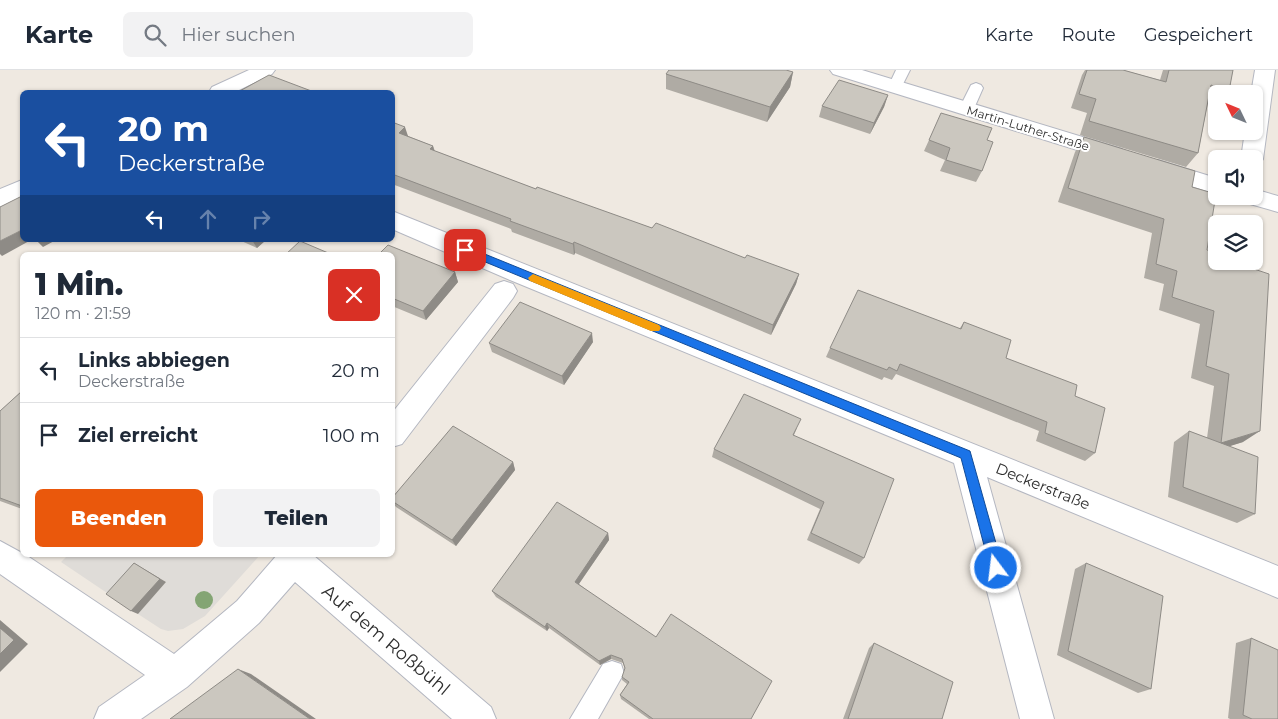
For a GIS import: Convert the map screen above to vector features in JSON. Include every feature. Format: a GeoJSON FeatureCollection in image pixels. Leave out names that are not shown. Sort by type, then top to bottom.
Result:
{"type":"FeatureCollection","features":[{"type":"Feature","properties":{"kind":"street"},"geometry":{"type":"LineString","coordinates":[[223,90],[265,70]]}},
{"type":"Feature","properties":{"kind":"street","name":"Martin-Luther-Straße"},"geometry":{"type":"LineString","coordinates":[[840,70],[899,78],[967,109],[1208,183]]}},
{"type":"Feature","properties":{"kind":"street"},"geometry":{"type":"LineString","coordinates":[[1253,150],[1265,70]]}},
{"type":"Feature","properties":{"kind":"street"},"geometry":{"type":"LineString","coordinates":[[0,199],[20,189]]}},
{"type":"Feature","properties":{"kind":"street"},"geometry":{"type":"LineString","coordinates":[[1263,200],[1278,204]]}},
{"type":"Feature","properties":{"kind":"street","name":"Deckerstraße"},"geometry":{"type":"LineString","coordinates":[[395,220],[1278,582]]}},
{"type":"Feature","properties":{"kind":"street"},"geometry":{"type":"LineString","coordinates":[[395,431],[504,292]]}},
{"type":"Feature","properties":{"kind":"street"},"geometry":{"type":"LineString","coordinates":[[966,455],[1037,719]]}},
{"type":"Feature","properties":{"kind":"street"},"geometry":{"type":"LineString","coordinates":[[0,556],[175,675]]}},
{"type":"Feature","properties":{"kind":"street","name":"Auf dem Roßbühl"},"geometry":{"type":"LineString","coordinates":[[111,719],[175,675],[248,612],[295,558],[479,719]]}},
{"type":"Feature","properties":{"kind":"lane"},"geometry":{"type":"LineString","coordinates":[[967,109],[976,88]]}},
{"type":"Feature","properties":{"kind":"lane"},"geometry":{"type":"LineString","coordinates":[[583,719],[612,673]]}},
{"type":"Feature","properties":{"kind":"shaded area"},"geometry":{"type":"Polygon","coordinates":[[[66,557],[258,557],[205,616],[183,629],[168,631],[161,629],[138,614],[166,582],[140,566],[113,597],[61,562],[66,557]]]}},
{"type":"Feature","properties":{"kind":"building"},"geometry":{"type":"Polygon","coordinates":[[[669,70],[786,70],[793,72],[770,107],[666,74],[669,70]]]}},
{"type":"Feature","properties":{"kind":"building"},"geometry":{"type":"Polygon","coordinates":[[[1087,70],[1123,70],[1166,82],[1169,70],[1233,70],[1230,85],[1208,85],[1208,101],[1198,153],[1089,121],[1096,99],[1079,94],[1087,70]]]}},
{"type":"Feature","properties":{"kind":"building"},"geometry":{"type":"Polygon","coordinates":[[[269,75],[309,90],[242,90],[269,75]]]}},
{"type":"Feature","properties":{"kind":"building"},"geometry":{"type":"Polygon","coordinates":[[[839,80],[888,95],[874,123],[822,106],[839,80]]]}},
{"type":"Feature","properties":{"kind":"building"},"geometry":{"type":"Polygon","coordinates":[[[941,113],[992,128],[987,140],[993,142],[982,171],[946,160],[950,148],[929,140],[941,113]]]}},
{"type":"Feature","properties":{"kind":"building"},"geometry":{"type":"Polygon","coordinates":[[[395,123],[405,127],[399,133],[433,146],[430,149],[536,189],[537,187],[652,228],[656,223],[745,258],[747,255],[799,274],[773,325],[574,242],[573,244],[510,221],[511,219],[395,175],[395,123]]]}},
{"type":"Feature","properties":{"kind":"building"},"geometry":{"type":"Polygon","coordinates":[[[1084,137],[1195,171],[1192,187],[1208,192],[1208,205],[1214,205],[1213,215],[1208,215],[1208,270],[1257,270],[1269,274],[1260,431],[1221,443],[1229,374],[1206,366],[1214,311],[1172,297],[1177,271],[1156,264],[1164,219],[1068,188],[1084,137]]]}},
{"type":"Feature","properties":{"kind":"building"},"geometry":{"type":"Polygon","coordinates":[[[20,197],[20,231],[0,241],[0,207],[20,197]]]}},
{"type":"Feature","properties":{"kind":"building"},"geometry":{"type":"Polygon","coordinates":[[[299,242],[302,242],[326,252],[288,252],[299,242]]]}},
{"type":"Feature","properties":{"kind":"building"},"geometry":{"type":"Polygon","coordinates":[[[388,245],[455,272],[423,311],[395,299],[395,252],[381,252],[388,245]]]}},
{"type":"Feature","properties":{"kind":"building"},"geometry":{"type":"Polygon","coordinates":[[[858,290],[961,329],[964,322],[1011,340],[1006,358],[1077,385],[1075,396],[1105,408],[1095,453],[1045,433],[1047,422],[900,364],[897,371],[889,367],[887,370],[830,348],[858,290]]]}},
{"type":"Feature","properties":{"kind":"building"},"geometry":{"type":"Polygon","coordinates":[[[520,302],[592,333],[562,376],[489,343],[520,302]]]}},
{"type":"Feature","properties":{"kind":"building"},"geometry":{"type":"Polygon","coordinates":[[[20,393],[20,505],[0,498],[0,411],[20,393]]]}},
{"type":"Feature","properties":{"kind":"building"},"geometry":{"type":"Polygon","coordinates":[[[744,394],[801,419],[793,435],[894,479],[864,558],[811,533],[824,502],[714,449],[744,394]]]}},
{"type":"Feature","properties":{"kind":"building"},"geometry":{"type":"Polygon","coordinates":[[[453,426],[513,462],[452,540],[395,503],[395,494],[453,426]]]}},
{"type":"Feature","properties":{"kind":"building"},"geometry":{"type":"Polygon","coordinates":[[[1189,431],[1258,457],[1255,514],[1183,487],[1189,431]]]}},
{"type":"Feature","properties":{"kind":"building"},"geometry":{"type":"Polygon","coordinates":[[[557,502],[608,533],[575,582],[656,637],[671,614],[772,681],[751,719],[653,719],[620,695],[629,682],[622,677],[625,668],[622,659],[611,655],[599,661],[547,623],[545,627],[492,591],[557,502]]]}},
{"type":"Feature","properties":{"kind":"building"},"geometry":{"type":"Polygon","coordinates":[[[134,563],[160,579],[131,611],[106,594],[134,563]]]}},
{"type":"Feature","properties":{"kind":"building"},"geometry":{"type":"Polygon","coordinates":[[[1086,563],[1163,596],[1151,689],[1068,651],[1086,563]]]}},
{"type":"Feature","properties":{"kind":"building"},"geometry":{"type":"Polygon","coordinates":[[[0,628],[14,640],[0,654],[0,628]]]}},
{"type":"Feature","properties":{"kind":"building"},"geometry":{"type":"Polygon","coordinates":[[[1251,638],[1278,650],[1278,719],[1252,719],[1243,715],[1251,638]]]}},
{"type":"Feature","properties":{"kind":"building"},"geometry":{"type":"Polygon","coordinates":[[[874,643],[953,682],[942,719],[848,719],[874,643]]]}},
{"type":"Feature","properties":{"kind":"building"},"geometry":{"type":"Polygon","coordinates":[[[238,669],[310,719],[170,719],[238,669]]]}},
{"type":"Feature","properties":{"kind":"slow traffic"},"geometry":{"type":"LineString","coordinates":[[533,278],[655,328]]}},
{"type":"Feature","properties":{"kind":"route"},"geometry":{"type":"LineString","coordinates":[[465,250],[966,455],[996,568]]}}]}
